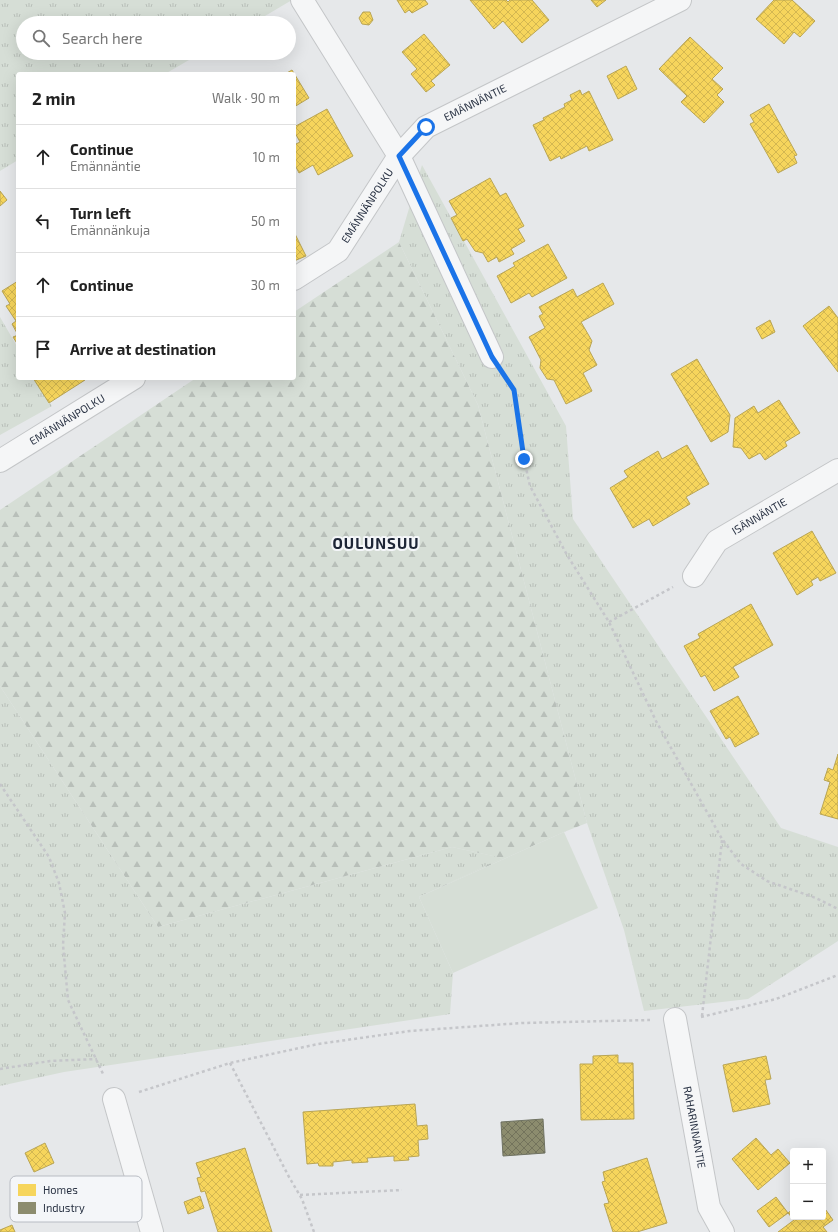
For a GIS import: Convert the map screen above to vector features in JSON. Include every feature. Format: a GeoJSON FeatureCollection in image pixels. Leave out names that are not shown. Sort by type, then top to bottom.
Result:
{"type":"FeatureCollection","features":[{"type":"Feature","properties":{"kind":"street"},"geometry":{"type":"LineString","coordinates":[[302,0],[399,156],[492,357]]}},
{"type":"Feature","properties":{"kind":"street","name":"EMÄNNÄNTIE"},"geometry":{"type":"LineString","coordinates":[[399,156],[426,127],[680,0]]}},
{"type":"Feature","properties":{"kind":"street","name":"EMÄNNÄNPOLKU"},"geometry":{"type":"LineString","coordinates":[[296,278],[338,251],[399,156]]}},
{"type":"Feature","properties":{"kind":"street","name":"EMÄNNÄNPOLKU"},"geometry":{"type":"LineString","coordinates":[[0,462],[131,380]]}},
{"type":"Feature","properties":{"kind":"street","name":"ISÄNNÄNTIE"},"geometry":{"type":"LineString","coordinates":[[694,576],[718,541],[838,470]]}},
{"type":"Feature","properties":{"kind":"street","name":"RAHARINNANTIE"},"geometry":{"type":"LineString","coordinates":[[675,1019],[709,1207],[723,1232]]}},
{"type":"Feature","properties":{"kind":"street"},"geometry":{"type":"LineString","coordinates":[[114,1099],[136,1176]]}},
{"type":"Feature","properties":{"kind":"street"},"geometry":{"type":"LineString","coordinates":[[142,1197],[152,1232]]}},
{"type":"Feature","properties":{"kind":"path"},"geometry":{"type":"LineString","coordinates":[[492,357],[514,390],[524,459],[530,486],[567,555],[609,622],[656,721],[722,839],[741,864],[767,881],[816,898],[838,909]]}},
{"type":"Feature","properties":{"kind":"path"},"geometry":{"type":"LineString","coordinates":[[609,622],[694,576]]}},
{"type":"Feature","properties":{"kind":"path"},"geometry":{"type":"LineString","coordinates":[[0,784],[48,857],[59,883],[65,913],[63,945],[68,1000],[97,1058],[114,1099],[230,1063],[318,1044],[410,1031],[522,1023],[632,1021],[702,1017],[776,999],[838,975]]}},
{"type":"Feature","properties":{"kind":"path"},"geometry":{"type":"LineString","coordinates":[[702,1017],[722,839]]}},
{"type":"Feature","properties":{"kind":"path"},"geometry":{"type":"LineString","coordinates":[[0,1069],[50,1061],[97,1058]]}},
{"type":"Feature","properties":{"kind":"path"},"geometry":{"type":"LineString","coordinates":[[230,1063],[289,1177],[300,1195],[314,1232]]}},
{"type":"Feature","properties":{"kind":"path"},"geometry":{"type":"LineString","coordinates":[[300,1195],[402,1190]]}},
{"type":"Feature","properties":{"kind":"green space"},"geometry":{"type":"Polygon","coordinates":[[[0,0],[292,0],[265,16],[16,16],[16,60],[189,60],[168,72],[16,72],[16,161],[0,171],[0,0]]]}},
{"type":"Feature","properties":{"kind":"green space"},"geometry":{"type":"Polygon","coordinates":[[[422,165],[566,426],[573,519],[781,828],[838,847],[838,941],[748,999],[644,1011],[624,930],[587,823],[478,405],[399,242],[422,165]]]}},
{"type":"Feature","properties":{"kind":"green space"},"geometry":{"type":"Polygon","coordinates":[[[399,242],[478,405],[587,823],[419,897],[502,858],[452,847],[158,927],[0,686],[0,510],[193,380],[296,380],[296,311],[399,242]]]}},
{"type":"Feature","properties":{"kind":"green space"},"geometry":{"type":"Polygon","coordinates":[[[0,317],[16,345],[16,380],[36,380],[52,406],[0,435],[0,317]]]}},
{"type":"Feature","properties":{"kind":"green space"},"geometry":{"type":"Polygon","coordinates":[[[0,686],[158,927],[452,847],[503,858],[419,897],[453,973],[450,1014],[64,1072],[0,1086],[0,686]]]}},
{"type":"Feature","properties":{"kind":"green space"},"geometry":{"type":"Polygon","coordinates":[[[564,832],[598,908],[453,973],[419,897],[564,832]]]}},
{"type":"Feature","properties":{"kind":"building: Homes"},"geometry":{"type":"Polygon","coordinates":[[[397,0],[425,0],[428,4],[412,13],[409,10],[405,13],[397,0]]]}},
{"type":"Feature","properties":{"kind":"building: Homes"},"geometry":{"type":"Polygon","coordinates":[[[470,0],[506,0],[508,2],[510,0],[532,0],[549,20],[522,43],[503,21],[494,29],[470,0]]]}},
{"type":"Feature","properties":{"kind":"building: Homes"},"geometry":{"type":"Polygon","coordinates":[[[591,0],[606,0],[597,7],[591,0]]]}},
{"type":"Feature","properties":{"kind":"building: Homes"},"geometry":{"type":"Polygon","coordinates":[[[774,0],[792,0],[815,21],[800,37],[794,32],[784,44],[756,19],[774,0]]]}},
{"type":"Feature","properties":{"kind":"building: Homes"},"geometry":{"type":"Polygon","coordinates":[[[363,12],[370,12],[373,20],[369,25],[362,24],[359,18],[363,12]]]}},
{"type":"Feature","properties":{"kind":"building: Homes"},"geometry":{"type":"Polygon","coordinates":[[[424,34],[450,65],[431,81],[435,85],[426,92],[411,74],[417,69],[402,52],[424,34]]]}},
{"type":"Feature","properties":{"kind":"building: Homes"},"geometry":{"type":"Polygon","coordinates":[[[690,37],[723,68],[712,79],[723,89],[717,95],[724,102],[704,123],[681,102],[687,96],[659,69],[690,37]]]}},
{"type":"Feature","properties":{"kind":"building: Homes"},"geometry":{"type":"Polygon","coordinates":[[[626,66],[637,89],[618,99],[607,76],[626,66]]]}},
{"type":"Feature","properties":{"kind":"building: Homes"},"geometry":{"type":"Polygon","coordinates":[[[296,77],[309,98],[296,106],[296,77]]]}},
{"type":"Feature","properties":{"kind":"building: Homes"},"geometry":{"type":"Polygon","coordinates":[[[580,90],[582,95],[589,91],[613,140],[589,151],[587,146],[561,159],[560,156],[550,161],[533,125],[565,107],[564,104],[572,100],[570,95],[580,90]]]}},
{"type":"Feature","properties":{"kind":"building: Homes"},"geometry":{"type":"Polygon","coordinates":[[[769,104],[797,155],[794,156],[797,163],[778,173],[750,124],[754,122],[750,115],[769,104]]]}},
{"type":"Feature","properties":{"kind":"building: Homes"},"geometry":{"type":"Polygon","coordinates":[[[327,109],[353,156],[318,175],[313,165],[299,173],[296,167],[296,144],[300,142],[296,135],[296,126],[327,109]]]}},
{"type":"Feature","properties":{"kind":"building: Homes"},"geometry":{"type":"Polygon","coordinates":[[[490,178],[500,196],[506,193],[524,226],[518,229],[525,241],[511,249],[514,254],[499,262],[497,257],[488,262],[483,253],[475,251],[467,239],[463,241],[451,218],[457,215],[449,201],[490,178]]]}},
{"type":"Feature","properties":{"kind":"building: Homes"},"geometry":{"type":"Polygon","coordinates":[[[0,191],[7,200],[0,206],[0,191]]]}},
{"type":"Feature","properties":{"kind":"building: Homes"},"geometry":{"type":"Polygon","coordinates":[[[296,236],[306,256],[296,260],[296,236]]]}},
{"type":"Feature","properties":{"kind":"building: Homes"},"geometry":{"type":"Polygon","coordinates":[[[548,244],[567,278],[532,297],[529,293],[511,303],[497,276],[515,266],[513,263],[548,244]]]}},
{"type":"Feature","properties":{"kind":"building: Homes"},"geometry":{"type":"Polygon","coordinates":[[[16,282],[16,321],[6,306],[10,304],[2,291],[16,282]]]}},
{"type":"Feature","properties":{"kind":"building: Homes"},"geometry":{"type":"Polygon","coordinates":[[[603,283],[614,304],[581,322],[592,341],[589,350],[597,365],[583,373],[592,391],[566,404],[554,380],[547,379],[540,368],[541,360],[529,337],[545,328],[539,316],[543,314],[539,307],[573,289],[577,297],[603,283]]]}},
{"type":"Feature","properties":{"kind":"building: Homes"},"geometry":{"type":"Polygon","coordinates":[[[829,306],[838,318],[838,372],[803,326],[829,306]]]}},
{"type":"Feature","properties":{"kind":"building: Homes"},"geometry":{"type":"Polygon","coordinates":[[[770,320],[775,332],[762,339],[756,328],[770,320]]]}},
{"type":"Feature","properties":{"kind":"building: Homes"},"geometry":{"type":"Polygon","coordinates":[[[16,321],[16,331],[12,324],[16,321]]]}},
{"type":"Feature","properties":{"kind":"building: Homes"},"geometry":{"type":"Polygon","coordinates":[[[697,359],[730,415],[728,432],[711,442],[671,374],[697,359]]]}},
{"type":"Feature","properties":{"kind":"building: Homes"},"geometry":{"type":"Polygon","coordinates":[[[34,380],[85,380],[49,403],[34,380]]]}},
{"type":"Feature","properties":{"kind":"building: Homes"},"geometry":{"type":"Polygon","coordinates":[[[779,400],[800,433],[785,442],[787,446],[765,460],[760,453],[749,459],[741,448],[733,447],[735,418],[754,406],[758,413],[779,400]]]}},
{"type":"Feature","properties":{"kind":"building: Homes"},"geometry":{"type":"Polygon","coordinates":[[[687,445],[709,484],[686,497],[690,504],[653,526],[649,519],[633,528],[610,488],[628,477],[624,471],[658,451],[662,459],[687,445]]]}},
{"type":"Feature","properties":{"kind":"building: Homes"},"geometry":{"type":"Polygon","coordinates":[[[812,531],[836,573],[820,581],[818,577],[811,581],[813,585],[797,595],[773,553],[812,531]]]}},
{"type":"Feature","properties":{"kind":"building: Homes"},"geometry":{"type":"Polygon","coordinates":[[[751,604],[773,645],[733,667],[739,677],[714,691],[705,675],[701,677],[684,646],[700,638],[698,634],[751,604]]]}},
{"type":"Feature","properties":{"kind":"building: Homes"},"geometry":{"type":"Polygon","coordinates":[[[738,696],[759,734],[735,747],[730,737],[726,739],[710,711],[738,696]]]}},
{"type":"Feature","properties":{"kind":"building: Homes"},"geometry":{"type":"Polygon","coordinates":[[[838,754],[838,819],[820,814],[830,782],[824,780],[828,768],[833,770],[838,754]]]}},
{"type":"Feature","properties":{"kind":"building: Homes"},"geometry":{"type":"Polygon","coordinates":[[[618,1055],[618,1063],[633,1063],[634,1119],[581,1120],[580,1064],[593,1064],[593,1056],[618,1055]]]}},
{"type":"Feature","properties":{"kind":"building: Homes"},"geometry":{"type":"Polygon","coordinates":[[[766,1056],[771,1079],[765,1080],[770,1104],[733,1112],[723,1065],[766,1056]]]}},
{"type":"Feature","properties":{"kind":"building: Homes"},"geometry":{"type":"Polygon","coordinates":[[[415,1104],[417,1126],[427,1125],[428,1139],[418,1140],[419,1156],[408,1157],[409,1160],[394,1161],[394,1156],[367,1158],[368,1162],[352,1163],[352,1160],[333,1162],[333,1166],[319,1166],[318,1163],[307,1164],[303,1112],[415,1104]]]}},
{"type":"Feature","properties":{"kind":"building: Homes"},"geometry":{"type":"Polygon","coordinates":[[[756,1138],[771,1155],[778,1149],[790,1163],[758,1190],[732,1159],[756,1138]]]}},
{"type":"Feature","properties":{"kind":"building: Homes"},"geometry":{"type":"Polygon","coordinates":[[[45,1143],[54,1163],[34,1172],[25,1153],[45,1143]]]}},
{"type":"Feature","properties":{"kind":"building: Homes"},"geometry":{"type":"Polygon","coordinates":[[[245,1148],[272,1232],[218,1232],[205,1191],[201,1192],[197,1178],[201,1177],[196,1163],[245,1148]]]}},
{"type":"Feature","properties":{"kind":"building: Homes"},"geometry":{"type":"Polygon","coordinates":[[[647,1158],[667,1223],[637,1232],[613,1232],[604,1204],[609,1203],[602,1182],[605,1181],[603,1172],[647,1158]]]}},
{"type":"Feature","properties":{"kind":"building: Homes"},"geometry":{"type":"Polygon","coordinates":[[[200,1196],[204,1208],[188,1214],[184,1202],[200,1196]]]}},
{"type":"Feature","properties":{"kind":"building: Homes"},"geometry":{"type":"Polygon","coordinates":[[[776,1197],[788,1213],[769,1227],[757,1211],[776,1197]]]}},
{"type":"Feature","properties":{"kind":"building: Homes"},"geometry":{"type":"Polygon","coordinates":[[[826,1210],[833,1220],[823,1227],[827,1232],[778,1232],[794,1220],[826,1220],[826,1210]]]}},
{"type":"Feature","properties":{"kind":"building: Homes"},"geometry":{"type":"Polygon","coordinates":[[[12,1225],[15,1232],[0,1232],[0,1230],[12,1225]]]}},
{"type":"Feature","properties":{"kind":"building: Industry"},"geometry":{"type":"Polygon","coordinates":[[[543,1119],[545,1153],[503,1156],[501,1122],[543,1119]]]}},
{"type":"Feature","properties":{"kind":"district","name":"OULUNSUU"},"geometry":{"type":"Point","coordinates":[376,544]}},
{"type":"Feature","properties":{"kind":"route"},"geometry":{"type":"LineString","coordinates":[[426,127],[399,156],[492,357],[514,390],[524,459]]}}]}
